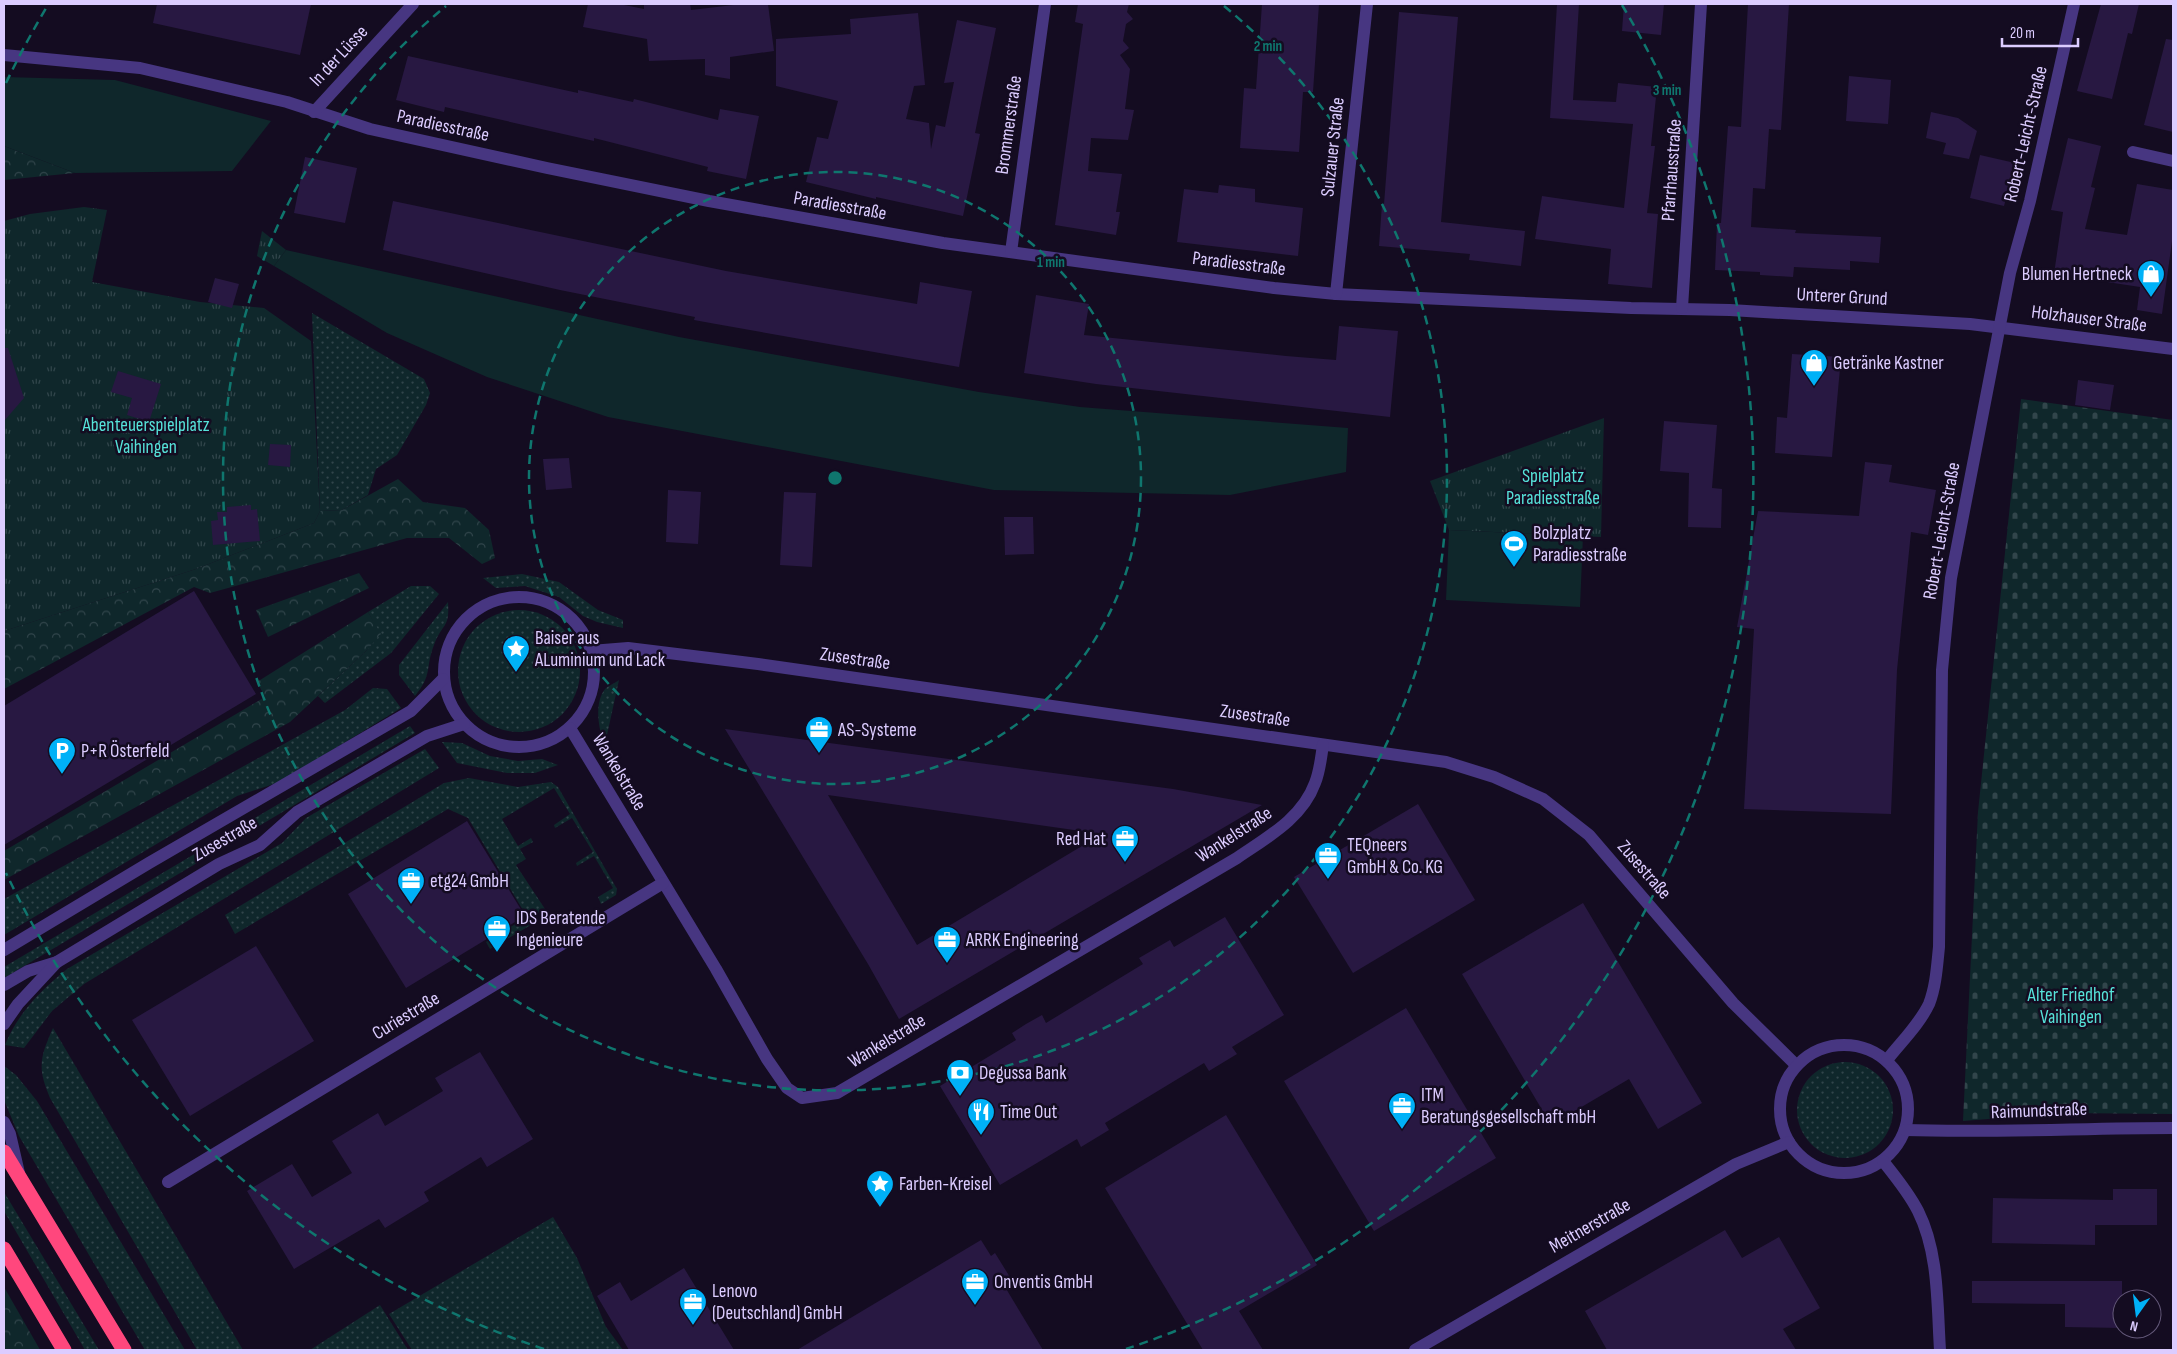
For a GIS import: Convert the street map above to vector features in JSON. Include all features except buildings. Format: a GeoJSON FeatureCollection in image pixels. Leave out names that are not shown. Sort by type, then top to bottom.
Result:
{"type":"FeatureCollection","features":[{"type":"Feature","properties":{"kind":"highway"},"geometry":{"type":"LineString","coordinates":[[4,1152],[124,1350]]}},
{"type":"Feature","properties":{"kind":"highway"},"geometry":{"type":"LineString","coordinates":[[4,1249],[64,1350]]}},
{"type":"Feature","properties":{"kind":"street","name":"In der Lüsse"},"geometry":{"type":"LineString","coordinates":[[314,112],[413,4]]}},
{"type":"Feature","properties":{"kind":"street","name":"Brommerstraße"},"geometry":{"type":"LineString","coordinates":[[1011,252],[1045,4]]}},
{"type":"Feature","properties":{"kind":"street","name":"Sulzauer Straße"},"geometry":{"type":"LineString","coordinates":[[1336,294],[1367,4]]}},
{"type":"Feature","properties":{"kind":"street","name":"Pfarrhausstraße"},"geometry":{"type":"LineString","coordinates":[[1682,308],[1701,4]]}},
{"type":"Feature","properties":{"kind":"street","name":"Robert-Leicht-Straße"},"geometry":{"type":"LineString","coordinates":[[1887,1060],[1916,1025],[1929,1004],[1935,982],[1939,947],[1942,670],[1951,578],[2010,273],[2030,201],[2074,4]]}},
{"type":"Feature","properties":{"kind":"street","name":"Paradiesstraße"},"geometry":{"type":"LineString","coordinates":[[4,55],[140,68],[287,102],[370,129],[648,189],[943,244],[1274,288],[1336,294],[1631,308],[1682,308]]}},
{"type":"Feature","properties":{"kind":"street"},"geometry":{"type":"LineString","coordinates":[[2133,152],[2173,161]]}},
{"type":"Feature","properties":{"kind":"street","name":"Unterer Grund"},"geometry":{"type":"LineString","coordinates":[[1682,308],[1869,317],[2000,328]]}},
{"type":"Feature","properties":{"kind":"street","name":"Holzhauser Straße"},"geometry":{"type":"LineString","coordinates":[[2000,328],[2173,349]]}},
{"type":"Feature","properties":{"kind":"street"},"geometry":{"type":"LineString","coordinates":[[525,597],[548,602],[567,614],[582,631],[592,651],[594,672],[591,692],[583,712],[570,728],[550,740],[528,747],[505,746],[482,738],[464,724],[450,703],[443,679],[444,658],[452,637],[464,619],[478,607],[503,598],[525,597]]}},
{"type":"Feature","properties":{"kind":"street","name":"Zusestraße"},"geometry":{"type":"LineString","coordinates":[[592,651],[628,648],[758,664],[1446,762],[1494,777],[1543,799],[1589,835],[1733,1003],[1796,1065]]}},
{"type":"Feature","properties":{"kind":"street","name":"Zusestraße"},"geometry":{"type":"LineString","coordinates":[[4,950],[149,862],[412,711],[443,679]]}},
{"type":"Feature","properties":{"kind":"street","name":"Zusestraße"},"geometry":{"type":"LineString","coordinates":[[4,985],[28,971],[57,962],[219,864],[260,845],[305,807],[427,736],[464,724]]}},
{"type":"Feature","properties":{"kind":"street","name":"Wankelstraße"},"geometry":{"type":"LineString","coordinates":[[570,728],[589,756],[767,1058],[787,1088],[802,1098],[837,1093],[1237,858],[1271,835],[1293,818],[1315,784],[1323,745]]}},
{"type":"Feature","properties":{"kind":"street","name":"Curiestraße"},"geometry":{"type":"LineString","coordinates":[[168,1182],[663,883]]}},
{"type":"Feature","properties":{"kind":"street"},"geometry":{"type":"LineString","coordinates":[[4,1024],[18,1004],[57,962]]}},
{"type":"Feature","properties":{"kind":"street"},"geometry":{"type":"LineString","coordinates":[[1840,1044],[1857,1045],[1873,1051],[1887,1060],[1899,1075],[1907,1092],[1909,1111],[1905,1130],[1896,1147],[1883,1160],[1868,1169],[1851,1173],[1832,1172],[1816,1167],[1800,1156],[1789,1142],[1781,1122],[1780,1102],[1785,1082],[1796,1065],[1809,1054],[1824,1047],[1840,1044]]}},
{"type":"Feature","properties":{"kind":"street"},"geometry":{"type":"LineString","coordinates":[[4,1122],[10,1134],[20,1178]]}},
{"type":"Feature","properties":{"kind":"street","name":"Raimundstraße"},"geometry":{"type":"LineString","coordinates":[[1905,1130],[1957,1132],[2076,1128],[2173,1128]]}},
{"type":"Feature","properties":{"kind":"street","name":"Meitnerstraße"},"geometry":{"type":"LineString","coordinates":[[1415,1350],[1736,1164],[1789,1142]]}},
{"type":"Feature","properties":{"kind":"street"},"geometry":{"type":"LineString","coordinates":[[1883,1160],[1918,1210],[1928,1236],[1935,1273],[1940,1350]]}},
{"type":"Feature","properties":{"kind":"green space"},"geometry":{"type":"Polygon","coordinates":[[[4,77],[115,80],[271,121],[232,171],[75,173],[4,146],[4,77]]]}},
{"type":"Feature","properties":{"kind":"green space"},"geometry":{"type":"Polygon","coordinates":[[[4,146],[75,173],[4,180],[4,146]]]}},
{"type":"Feature","properties":{"kind":"green space","name":"Abenteuerspielplatz Vaihingen"},"geometry":{"type":"Polygon","coordinates":[[[84,207],[107,210],[92,282],[200,302],[264,308],[311,341],[320,511],[314,523],[196,569],[4,631],[4,221],[30,214],[84,207]]]}},
{"type":"Feature","properties":{"kind":"green space"},"geometry":{"type":"Polygon","coordinates":[[[262,231],[286,250],[274,266],[257,256],[262,231]]]}},
{"type":"Feature","properties":{"kind":"green space"},"geometry":{"type":"Polygon","coordinates":[[[286,250],[679,337],[979,392],[1080,407],[1348,428],[1346,472],[1230,495],[994,490],[608,417],[487,377],[387,333],[274,266],[286,250]]]}},
{"type":"Feature","properties":{"kind":"green space"},"geometry":{"type":"Polygon","coordinates":[[[312,313],[424,379],[430,393],[426,405],[397,455],[376,469],[368,495],[342,510],[320,511],[312,313]]]}},
{"type":"Feature","properties":{"kind":"green space","name":"Alter Friedhof Vaihingen"},"geometry":{"type":"Polygon","coordinates":[[[2021,399],[2173,420],[2173,1114],[2063,1113],[1963,1121],[1978,812],[2021,399]]]}},
{"type":"Feature","properties":{"kind":"green space","name":"Spielplatz Paradiesstraße"},"geometry":{"type":"Polygon","coordinates":[[[1604,418],[1601,537],[1449,530],[1430,481],[1604,418]]]}},
{"type":"Feature","properties":{"kind":"green space"},"geometry":{"type":"Polygon","coordinates":[[[398,479],[423,502],[465,508],[489,530],[495,558],[482,564],[449,538],[407,538],[210,593],[194,587],[4,689],[4,631],[196,569],[314,523],[320,511],[342,510],[398,479]]]}},
{"type":"Feature","properties":{"kind":"green space","name":"Bolzplatz Paradiesstraße"},"geometry":{"type":"Polygon","coordinates":[[[1449,530],[1583,536],[1580,607],[1446,600],[1449,530]]]}},
{"type":"Feature","properties":{"kind":"green space"},"geometry":{"type":"Polygon","coordinates":[[[359,573],[369,588],[268,637],[256,610],[359,573]]]}},
{"type":"Feature","properties":{"kind":"green space"},"geometry":{"type":"Polygon","coordinates":[[[522,574],[559,582],[598,610],[623,620],[623,628],[597,622],[583,616],[559,597],[525,586],[496,588],[483,578],[522,574]]]}},
{"type":"Feature","properties":{"kind":"green space"},"geometry":{"type":"Polygon","coordinates":[[[411,586],[430,586],[439,594],[391,653],[325,703],[318,696],[366,651],[380,634],[368,612],[411,586]]]}},
{"type":"Feature","properties":{"kind":"green space"},"geometry":{"type":"Polygon","coordinates":[[[448,602],[447,622],[437,638],[431,653],[427,676],[415,696],[399,675],[399,665],[448,602]]]}},
{"type":"Feature","properties":{"kind":"green space"},"geometry":{"type":"Polygon","coordinates":[[[519,610],[531,611],[542,615],[553,620],[562,628],[570,637],[575,648],[579,659],[579,683],[575,694],[570,705],[562,714],[553,722],[542,727],[531,731],[519,732],[507,731],[496,727],[485,722],[476,714],[468,705],[463,694],[459,683],[458,671],[459,659],[463,648],[468,637],[476,628],[485,620],[496,615],[507,611],[519,610]]]}},
{"type":"Feature","properties":{"kind":"green space"},"geometry":{"type":"Polygon","coordinates":[[[368,612],[381,634],[366,651],[290,722],[4,880],[4,851],[265,697],[257,682],[368,612]]]}},
{"type":"Feature","properties":{"kind":"green space"},"geometry":{"type":"Polygon","coordinates":[[[619,680],[607,735],[602,737],[599,725],[600,700],[605,689],[619,680]]]}},
{"type":"Feature","properties":{"kind":"green space"},"geometry":{"type":"Polygon","coordinates":[[[373,688],[387,689],[401,708],[280,782],[237,796],[4,935],[4,899],[345,710],[373,688]]]}},
{"type":"Feature","properties":{"kind":"green space"},"geometry":{"type":"Polygon","coordinates":[[[410,726],[415,733],[4,978],[4,967],[410,726]]]}},
{"type":"Feature","properties":{"kind":"green space"},"geometry":{"type":"Polygon","coordinates":[[[442,742],[462,743],[490,756],[518,761],[542,759],[558,765],[535,773],[507,773],[457,763],[442,742]]]}},
{"type":"Feature","properties":{"kind":"green space"},"geometry":{"type":"Polygon","coordinates":[[[425,749],[439,768],[84,984],[52,1011],[24,1048],[5,1045],[23,1012],[48,985],[67,969],[282,843],[306,818],[425,749]]]}},
{"type":"Feature","properties":{"kind":"green space"},"geometry":{"type":"Polygon","coordinates":[[[469,778],[518,787],[551,782],[558,787],[617,889],[616,895],[601,904],[598,897],[613,888],[594,856],[577,866],[576,863],[593,852],[572,818],[555,828],[554,825],[570,814],[554,788],[502,819],[518,846],[531,838],[533,842],[520,849],[526,859],[516,865],[545,909],[533,916],[536,922],[490,949],[486,942],[527,917],[468,818],[448,809],[235,934],[225,915],[444,783],[469,778]]]}},
{"type":"Feature","properties":{"kind":"green space"},"geometry":{"type":"Polygon","coordinates":[[[53,1028],[243,1350],[197,1350],[50,1098],[43,1078],[42,1063],[45,1047],[53,1028]]]}},
{"type":"Feature","properties":{"kind":"green space"},"geometry":{"type":"Polygon","coordinates":[[[1845,1062],[1864,1065],[1879,1076],[1890,1091],[1893,1110],[1890,1129],[1879,1144],[1864,1155],[1845,1158],[1826,1155],[1811,1144],[1800,1129],[1797,1110],[1800,1091],[1811,1076],[1826,1065],[1845,1062]]]}},
{"type":"Feature","properties":{"kind":"green space"},"geometry":{"type":"Polygon","coordinates":[[[4,1066],[16,1075],[37,1101],[185,1350],[145,1350],[19,1136],[4,1100],[4,1066]]]}},
{"type":"Feature","properties":{"kind":"green space"},"geometry":{"type":"Polygon","coordinates":[[[4,1192],[99,1350],[85,1350],[4,1211],[4,1192]]]}},
{"type":"Feature","properties":{"kind":"green space"},"geometry":{"type":"Polygon","coordinates":[[[553,1217],[577,1258],[606,1327],[623,1350],[412,1350],[389,1314],[553,1217]]]}},
{"type":"Feature","properties":{"kind":"green space"},"geometry":{"type":"Polygon","coordinates":[[[4,1287],[39,1348],[40,1350],[4,1350],[4,1287]]]}},
{"type":"Feature","properties":{"kind":"green space"},"geometry":{"type":"Polygon","coordinates":[[[380,1305],[408,1350],[310,1350],[380,1305]]]}},
{"type":"Feature","properties":{"kind":"place","name":"Blumen Hertneck"},"geometry":{"type":"Point","coordinates":[2151,298]}},
{"type":"Feature","properties":{"kind":"place","name":"Getränke Kastner"},"geometry":{"type":"Point","coordinates":[1814,387]}},
{"type":"Feature","properties":{"kind":"place","name":"Bolzplatz Paradiesstraße"},"geometry":{"type":"Point","coordinates":[1514,568]}},
{"type":"Feature","properties":{"kind":"place","name":"Baiser aus ALuminium und Lack"},"geometry":{"type":"Point","coordinates":[516,673]}},
{"type":"Feature","properties":{"kind":"place","name":"AS-Systeme"},"geometry":{"type":"Point","coordinates":[819,754]}},
{"type":"Feature","properties":{"kind":"place","name":"P+R Österfeld"},"geometry":{"type":"Point","coordinates":[62,775]}},
{"type":"Feature","properties":{"kind":"place","name":"Red Hat"},"geometry":{"type":"Point","coordinates":[1125,863]}},
{"type":"Feature","properties":{"kind":"place","name":"TEQneers GmbH & Co. KG"},"geometry":{"type":"Point","coordinates":[1328,880]}},
{"type":"Feature","properties":{"kind":"place","name":"etg24 GmbH"},"geometry":{"type":"Point","coordinates":[411,905]}},
{"type":"Feature","properties":{"kind":"place","name":"IDS Beratende Ingenieure"},"geometry":{"type":"Point","coordinates":[497,953]}},
{"type":"Feature","properties":{"kind":"place","name":"ARRK Engineering"},"geometry":{"type":"Point","coordinates":[947,964]}},
{"type":"Feature","properties":{"kind":"place","name":"Degussa Bank"},"geometry":{"type":"Point","coordinates":[960,1097]}},
{"type":"Feature","properties":{"kind":"place","name":"ITM Beratungsgesellschaft mbH"},"geometry":{"type":"Point","coordinates":[1402,1130]}},
{"type":"Feature","properties":{"kind":"place","name":"Time Out"},"geometry":{"type":"Point","coordinates":[981,1136]}},
{"type":"Feature","properties":{"kind":"place","name":"Farben-Kreisel"},"geometry":{"type":"Point","coordinates":[880,1208]}},
{"type":"Feature","properties":{"kind":"place","name":"Onventis GmbH"},"geometry":{"type":"Point","coordinates":[975,1306]}},
{"type":"Feature","properties":{"kind":"place","name":"Lenovo (Deutschland) GmbH"},"geometry":{"type":"Point","coordinates":[693,1326]}}]}
